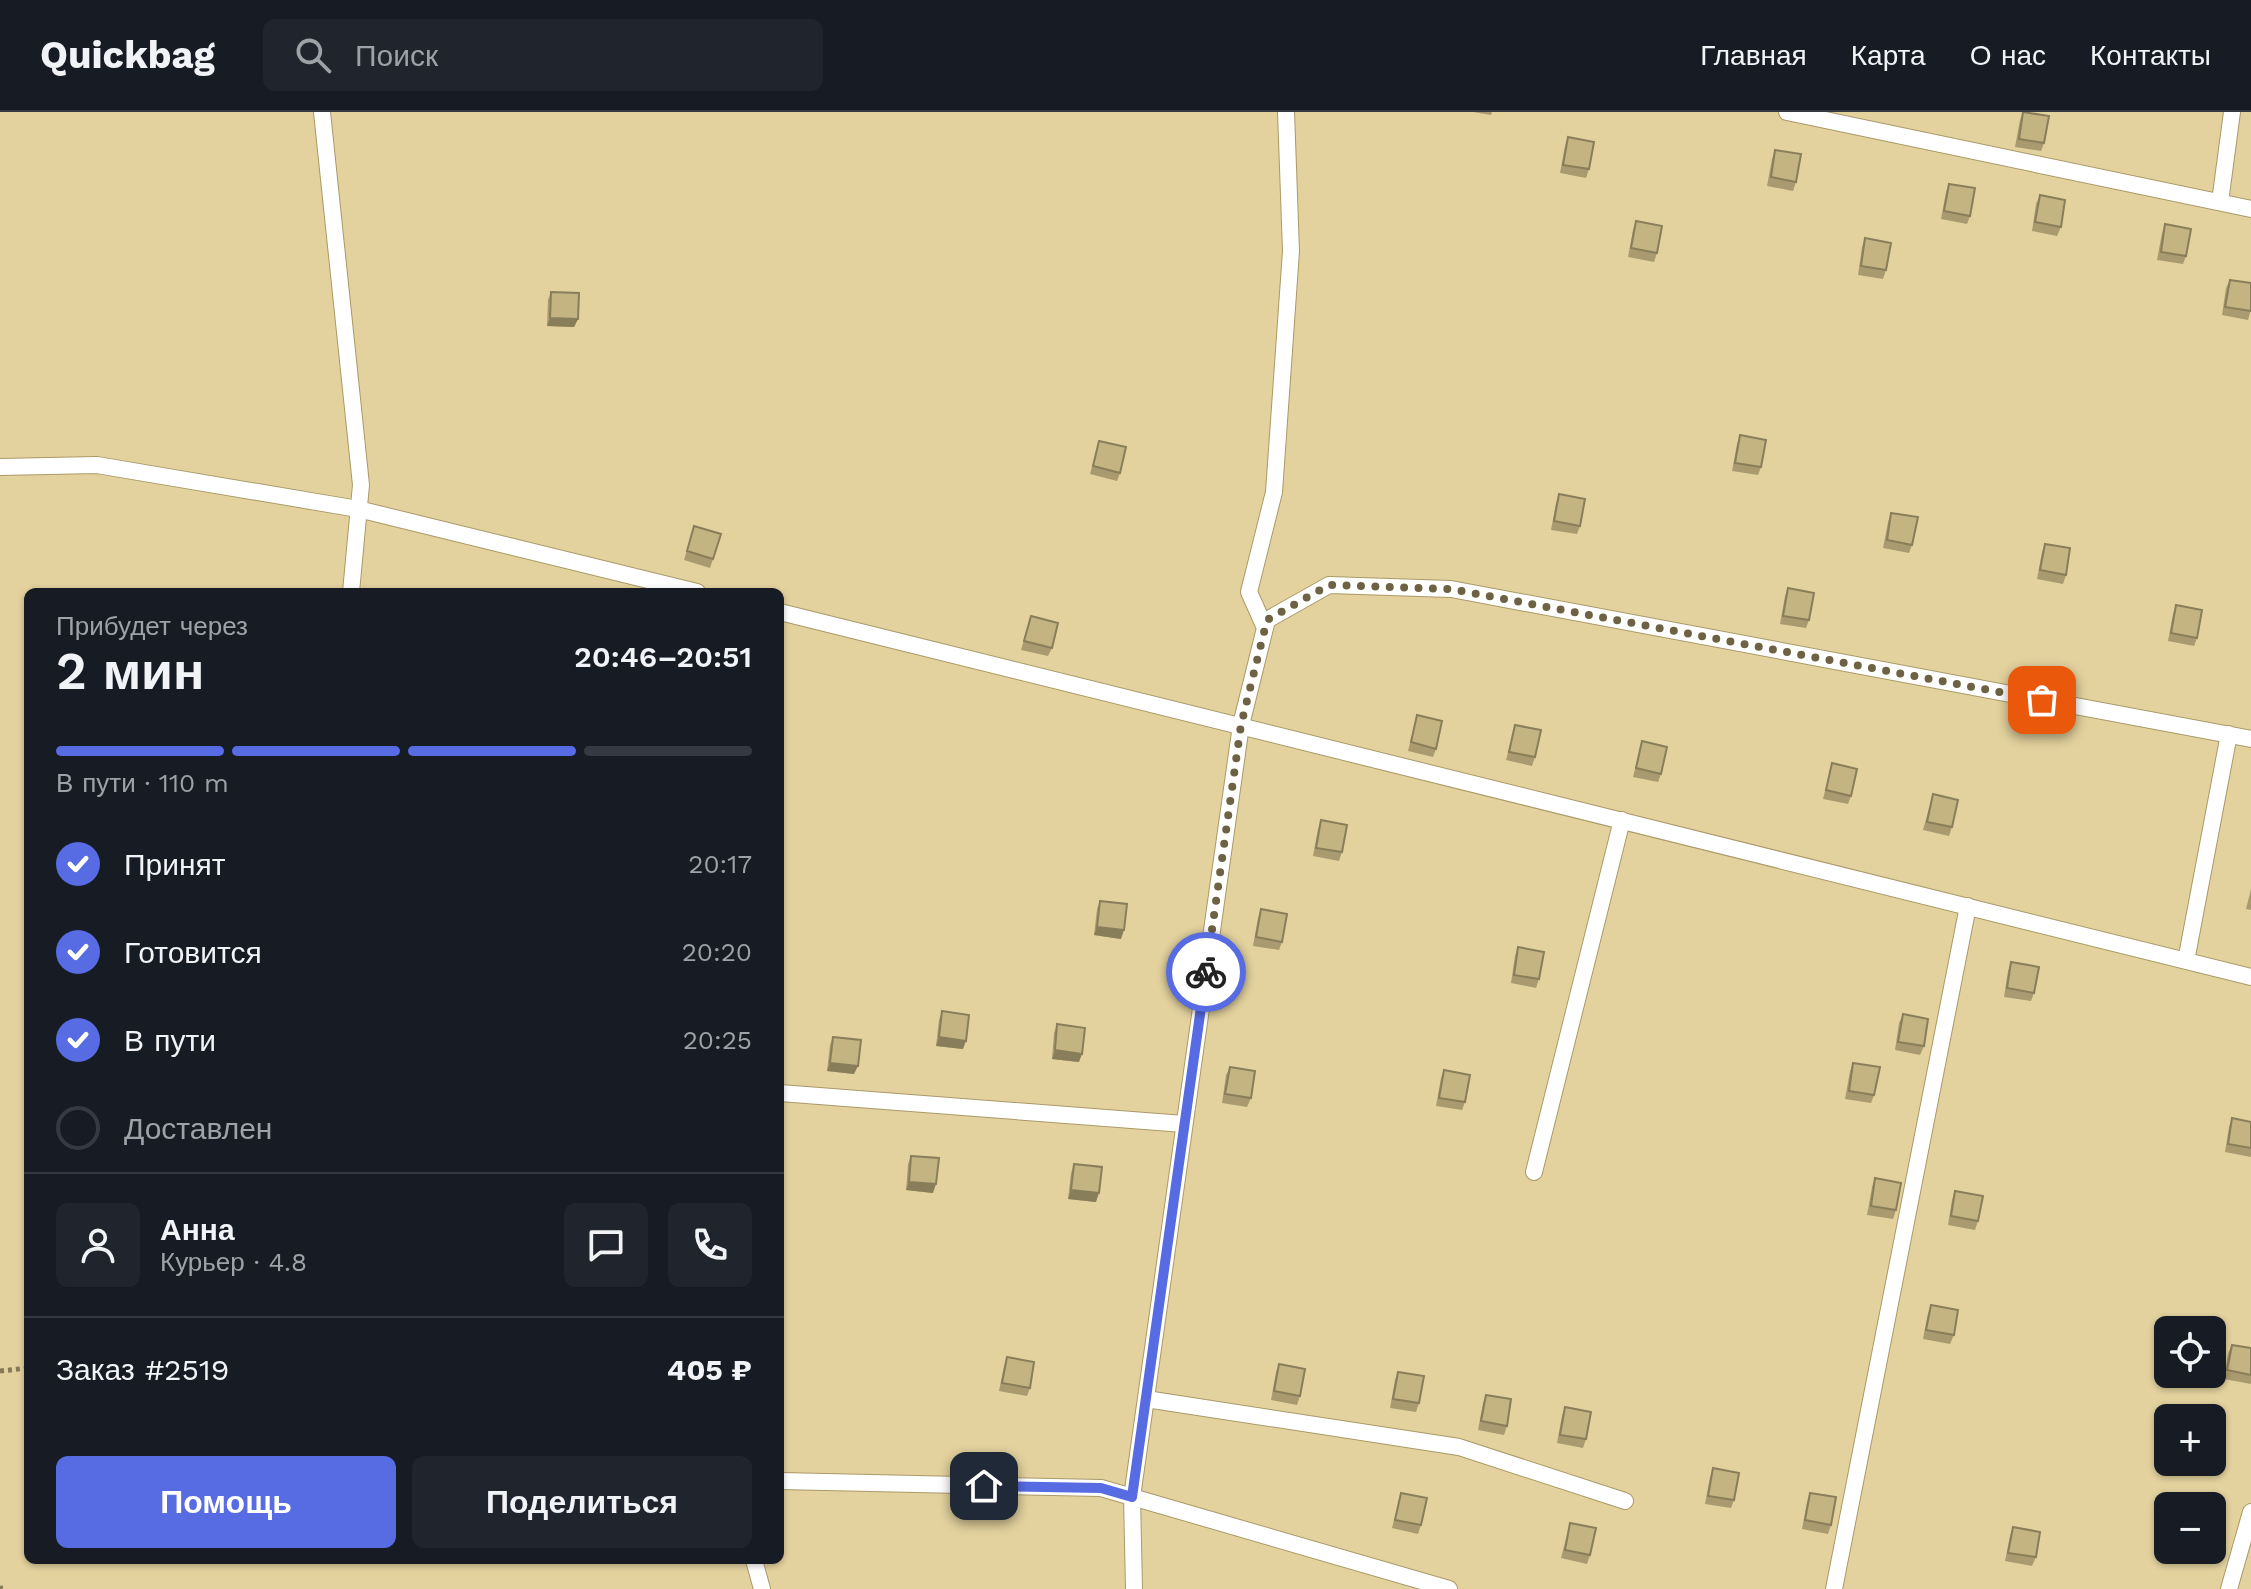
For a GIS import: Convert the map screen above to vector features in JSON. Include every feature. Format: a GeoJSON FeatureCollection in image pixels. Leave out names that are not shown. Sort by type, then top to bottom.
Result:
{"type":"FeatureCollection","features":[{"type":"Feature","properties":{"kind":"lane"},"geometry":{"type":"LineString","coordinates":[[322,112],[361,485],[351,588]]}},
{"type":"Feature","properties":{"kind":"lane"},"geometry":{"type":"LineString","coordinates":[[1265,628],[1249,592],[1274,492],[1291,251],[1286,112]]}},
{"type":"Feature","properties":{"kind":"lane"},"geometry":{"type":"LineString","coordinates":[[1787,112],[2251,209]]}},
{"type":"Feature","properties":{"kind":"lane"},"geometry":{"type":"LineString","coordinates":[[2220,202],[2232,112]]}},
{"type":"Feature","properties":{"kind":"lane"},"geometry":{"type":"LineString","coordinates":[[0,467],[97,465],[358,509],[681,588]]}},
{"type":"Feature","properties":{"kind":"lane"},"geometry":{"type":"LineString","coordinates":[[1134,1589],[1132,1497],[1241,725],[1267,620],[1329,585],[1451,589],[2251,739]]}},
{"type":"Feature","properties":{"kind":"lane"},"geometry":{"type":"LineString","coordinates":[[784,613],[2251,977]]}},
{"type":"Feature","properties":{"kind":"lane"},"geometry":{"type":"LineString","coordinates":[[2186,961],[2229,734]]}},
{"type":"Feature","properties":{"kind":"lane"},"geometry":{"type":"LineString","coordinates":[[1534,1172],[1622,820]]}},
{"type":"Feature","properties":{"kind":"lane"},"geometry":{"type":"LineString","coordinates":[[1834,1589],[1968,906]]}},
{"type":"Feature","properties":{"kind":"lane"},"geometry":{"type":"LineString","coordinates":[[784,1093],[1184,1124]]}},
{"type":"Feature","properties":{"kind":"lane"},"geometry":{"type":"LineString","coordinates":[[1146,1399],[1459,1447],[1625,1501]]}},
{"type":"Feature","properties":{"kind":"lane"},"geometry":{"type":"LineString","coordinates":[[784,1481],[1101,1488],[1449,1589]]}},
{"type":"Feature","properties":{"kind":"lane"},"geometry":{"type":"LineString","coordinates":[[2229,1589],[2251,1512]]}},
{"type":"Feature","properties":{"kind":"lane"},"geometry":{"type":"LineString","coordinates":[[755,1564],[762,1589]]}},
{"type":"Feature","properties":{"kind":"path"},"geometry":{"type":"LineString","coordinates":[[0,1371],[24,1368]]}},
{"type":"Feature","properties":{"kind":"building"},"geometry":{"type":"Polygon","coordinates":[[[2023,112],[2049,116],[2044,143],[2019,139],[2023,112]]]}},
{"type":"Feature","properties":{"kind":"building"},"geometry":{"type":"Polygon","coordinates":[[[1568,137],[1594,142],[1589,169],[1563,165],[1568,137]]]}},
{"type":"Feature","properties":{"kind":"building"},"geometry":{"type":"Polygon","coordinates":[[[1775,150],[1801,154],[1796,182],[1771,177],[1775,150]]]}},
{"type":"Feature","properties":{"kind":"building"},"geometry":{"type":"Polygon","coordinates":[[[1949,184],[1975,188],[1970,216],[1944,211],[1949,184]]]}},
{"type":"Feature","properties":{"kind":"building"},"geometry":{"type":"Polygon","coordinates":[[[2040,195],[2065,200],[2061,227],[2035,222],[2040,195]]]}},
{"type":"Feature","properties":{"kind":"building"},"geometry":{"type":"Polygon","coordinates":[[[1636,221],[1662,226],[1657,253],[1631,248],[1636,221]]]}},
{"type":"Feature","properties":{"kind":"building"},"geometry":{"type":"Polygon","coordinates":[[[2165,224],[2191,229],[2186,256],[2161,252],[2165,224]]]}},
{"type":"Feature","properties":{"kind":"building"},"geometry":{"type":"Polygon","coordinates":[[[1865,238],[1891,243],[1886,270],[1861,266],[1865,238]]]}},
{"type":"Feature","properties":{"kind":"building"},"geometry":{"type":"Polygon","coordinates":[[[2230,280],[2251,283],[2251,311],[2225,307],[2230,280]]]}},
{"type":"Feature","properties":{"kind":"building"},"geometry":{"type":"Polygon","coordinates":[[[551,292],[579,293],[578,319],[550,318],[551,292]]]}},
{"type":"Feature","properties":{"kind":"building"},"geometry":{"type":"Polygon","coordinates":[[[1740,435],[1766,440],[1761,467],[1735,463],[1740,435]]]}},
{"type":"Feature","properties":{"kind":"building"},"geometry":{"type":"Polygon","coordinates":[[[1099,441],[1126,447],[1120,473],[1093,466],[1099,441]]]}},
{"type":"Feature","properties":{"kind":"building"},"geometry":{"type":"Polygon","coordinates":[[[1559,494],[1585,499],[1580,526],[1554,521],[1559,494]]]}},
{"type":"Feature","properties":{"kind":"building"},"geometry":{"type":"Polygon","coordinates":[[[1891,513],[1918,517],[1912,545],[1887,540],[1891,513]]]}},
{"type":"Feature","properties":{"kind":"building"},"geometry":{"type":"Polygon","coordinates":[[[694,526],[721,534],[713,559],[687,551],[694,526]]]}},
{"type":"Feature","properties":{"kind":"building"},"geometry":{"type":"Polygon","coordinates":[[[2045,544],[2070,548],[2066,575],[2040,570],[2045,544]]]}},
{"type":"Feature","properties":{"kind":"building"},"geometry":{"type":"Polygon","coordinates":[[[1788,588],[1814,593],[1809,620],[1783,616],[1788,588]]]}},
{"type":"Feature","properties":{"kind":"building"},"geometry":{"type":"Polygon","coordinates":[[[2176,605],[2202,610],[2197,638],[2171,633],[2176,605]]]}},
{"type":"Feature","properties":{"kind":"building"},"geometry":{"type":"Polygon","coordinates":[[[1031,616],[1058,623],[1052,648],[1024,641],[1031,616]]]}},
{"type":"Feature","properties":{"kind":"building"},"geometry":{"type":"Polygon","coordinates":[[[1417,715],[1442,721],[1436,749],[1411,742],[1417,715]]]}},
{"type":"Feature","properties":{"kind":"building"},"geometry":{"type":"Polygon","coordinates":[[[1515,725],[1541,730],[1535,757],[1509,752],[1515,725]]]}},
{"type":"Feature","properties":{"kind":"building"},"geometry":{"type":"Polygon","coordinates":[[[1642,741],[1667,747],[1661,774],[1636,768],[1642,741]]]}},
{"type":"Feature","properties":{"kind":"building"},"geometry":{"type":"Polygon","coordinates":[[[1832,763],[1857,769],[1851,796],[1826,790],[1832,763]]]}},
{"type":"Feature","properties":{"kind":"building"},"geometry":{"type":"Polygon","coordinates":[[[1933,794],[1958,800],[1952,827],[1927,822],[1933,794]]]}},
{"type":"Feature","properties":{"kind":"building"},"geometry":{"type":"Polygon","coordinates":[[[1321,820],[1347,825],[1342,852],[1316,848],[1321,820]]]}},
{"type":"Feature","properties":{"kind":"building"},"geometry":{"type":"Polygon","coordinates":[[[1100,901],[1127,904],[1124,930],[1097,927],[1100,901]]]}},
{"type":"Feature","properties":{"kind":"building"},"geometry":{"type":"Polygon","coordinates":[[[1261,909],[1287,914],[1282,942],[1256,937],[1261,909]]]}},
{"type":"Feature","properties":{"kind":"building"},"geometry":{"type":"Polygon","coordinates":[[[1518,947],[1544,952],[1539,979],[1514,975],[1518,947]]]}},
{"type":"Feature","properties":{"kind":"building"},"geometry":{"type":"Polygon","coordinates":[[[2011,962],[2039,967],[2034,993],[2007,988],[2011,962]]]}},
{"type":"Feature","properties":{"kind":"building"},"geometry":{"type":"Polygon","coordinates":[[[942,1011],[969,1015],[966,1041],[939,1037],[942,1011]]]}},
{"type":"Feature","properties":{"kind":"building"},"geometry":{"type":"Polygon","coordinates":[[[1903,1014],[1928,1019],[1924,1046],[1898,1042],[1903,1014]]]}},
{"type":"Feature","properties":{"kind":"building"},"geometry":{"type":"Polygon","coordinates":[[[1057,1024],[1085,1028],[1082,1054],[1055,1050],[1057,1024]]]}},
{"type":"Feature","properties":{"kind":"building"},"geometry":{"type":"Polygon","coordinates":[[[833,1037],[861,1040],[858,1066],[830,1063],[833,1037]]]}},
{"type":"Feature","properties":{"kind":"building"},"geometry":{"type":"Polygon","coordinates":[[[1853,1063],[1880,1067],[1874,1095],[1849,1091],[1853,1063]]]}},
{"type":"Feature","properties":{"kind":"building"},"geometry":{"type":"Polygon","coordinates":[[[1230,1067],[1255,1071],[1251,1098],[1225,1094],[1230,1067]]]}},
{"type":"Feature","properties":{"kind":"building"},"geometry":{"type":"Polygon","coordinates":[[[1444,1070],[1470,1075],[1465,1102],[1439,1098],[1444,1070]]]}},
{"type":"Feature","properties":{"kind":"building"},"geometry":{"type":"Polygon","coordinates":[[[2232,1118],[2251,1122],[2251,1148],[2228,1144],[2232,1118]]]}},
{"type":"Feature","properties":{"kind":"building"},"geometry":{"type":"Polygon","coordinates":[[[911,1156],[939,1158],[936,1184],[909,1182],[911,1156]]]}},
{"type":"Feature","properties":{"kind":"building"},"geometry":{"type":"Polygon","coordinates":[[[1074,1164],[1102,1167],[1099,1193],[1071,1190],[1074,1164]]]}},
{"type":"Feature","properties":{"kind":"building"},"geometry":{"type":"Polygon","coordinates":[[[1875,1178],[1901,1183],[1896,1210],[1871,1206],[1875,1178]]]}},
{"type":"Feature","properties":{"kind":"building"},"geometry":{"type":"Polygon","coordinates":[[[1955,1191],[1983,1196],[1978,1221],[1951,1216],[1955,1191]]]}},
{"type":"Feature","properties":{"kind":"building"},"geometry":{"type":"Polygon","coordinates":[[[1931,1305],[1958,1310],[1954,1335],[1926,1330],[1931,1305]]]}},
{"type":"Feature","properties":{"kind":"building"},"geometry":{"type":"Polygon","coordinates":[[[2232,1345],[2251,1348],[2251,1375],[2227,1370],[2232,1345]]]}},
{"type":"Feature","properties":{"kind":"building"},"geometry":{"type":"Polygon","coordinates":[[[1007,1357],[1034,1362],[1030,1388],[1002,1383],[1007,1357]]]}},
{"type":"Feature","properties":{"kind":"building"},"geometry":{"type":"Polygon","coordinates":[[[1279,1364],[1305,1369],[1300,1396],[1274,1391],[1279,1364]]]}},
{"type":"Feature","properties":{"kind":"building"},"geometry":{"type":"Polygon","coordinates":[[[1398,1372],[1424,1376],[1419,1403],[1393,1399],[1398,1372]]]}},
{"type":"Feature","properties":{"kind":"building"},"geometry":{"type":"Polygon","coordinates":[[[1486,1395],[1511,1399],[1507,1426],[1481,1421],[1486,1395]]]}},
{"type":"Feature","properties":{"kind":"building"},"geometry":{"type":"Polygon","coordinates":[[[1565,1407],[1591,1412],[1586,1439],[1560,1435],[1565,1407]]]}},
{"type":"Feature","properties":{"kind":"building"},"geometry":{"type":"Polygon","coordinates":[[[1713,1468],[1739,1473],[1734,1500],[1708,1496],[1713,1468]]]}},
{"type":"Feature","properties":{"kind":"building"},"geometry":{"type":"Polygon","coordinates":[[[1401,1493],[1427,1498],[1421,1525],[1395,1520],[1401,1493]]]}},
{"type":"Feature","properties":{"kind":"building"},"geometry":{"type":"Polygon","coordinates":[[[1810,1493],[1836,1497],[1831,1525],[1805,1520],[1810,1493]]]}},
{"type":"Feature","properties":{"kind":"building"},"geometry":{"type":"Polygon","coordinates":[[[1570,1523],[1596,1528],[1590,1555],[1565,1550],[1570,1523]]]}},
{"type":"Feature","properties":{"kind":"building"},"geometry":{"type":"Polygon","coordinates":[[[2013,1527],[2040,1532],[2036,1557],[2008,1553],[2013,1527]]]}},
{"type":"Feature","properties":{"kind":"way so far"},"geometry":{"type":"LineString","coordinates":[[1206,972],[1241,725],[1267,620],[1329,585],[1451,589],[2042,700]]}},
{"type":"Feature","properties":{"kind":"route"},"geometry":{"type":"LineString","coordinates":[[984,1486],[1101,1488],[1132,1497],[1206,972]]}}]}
